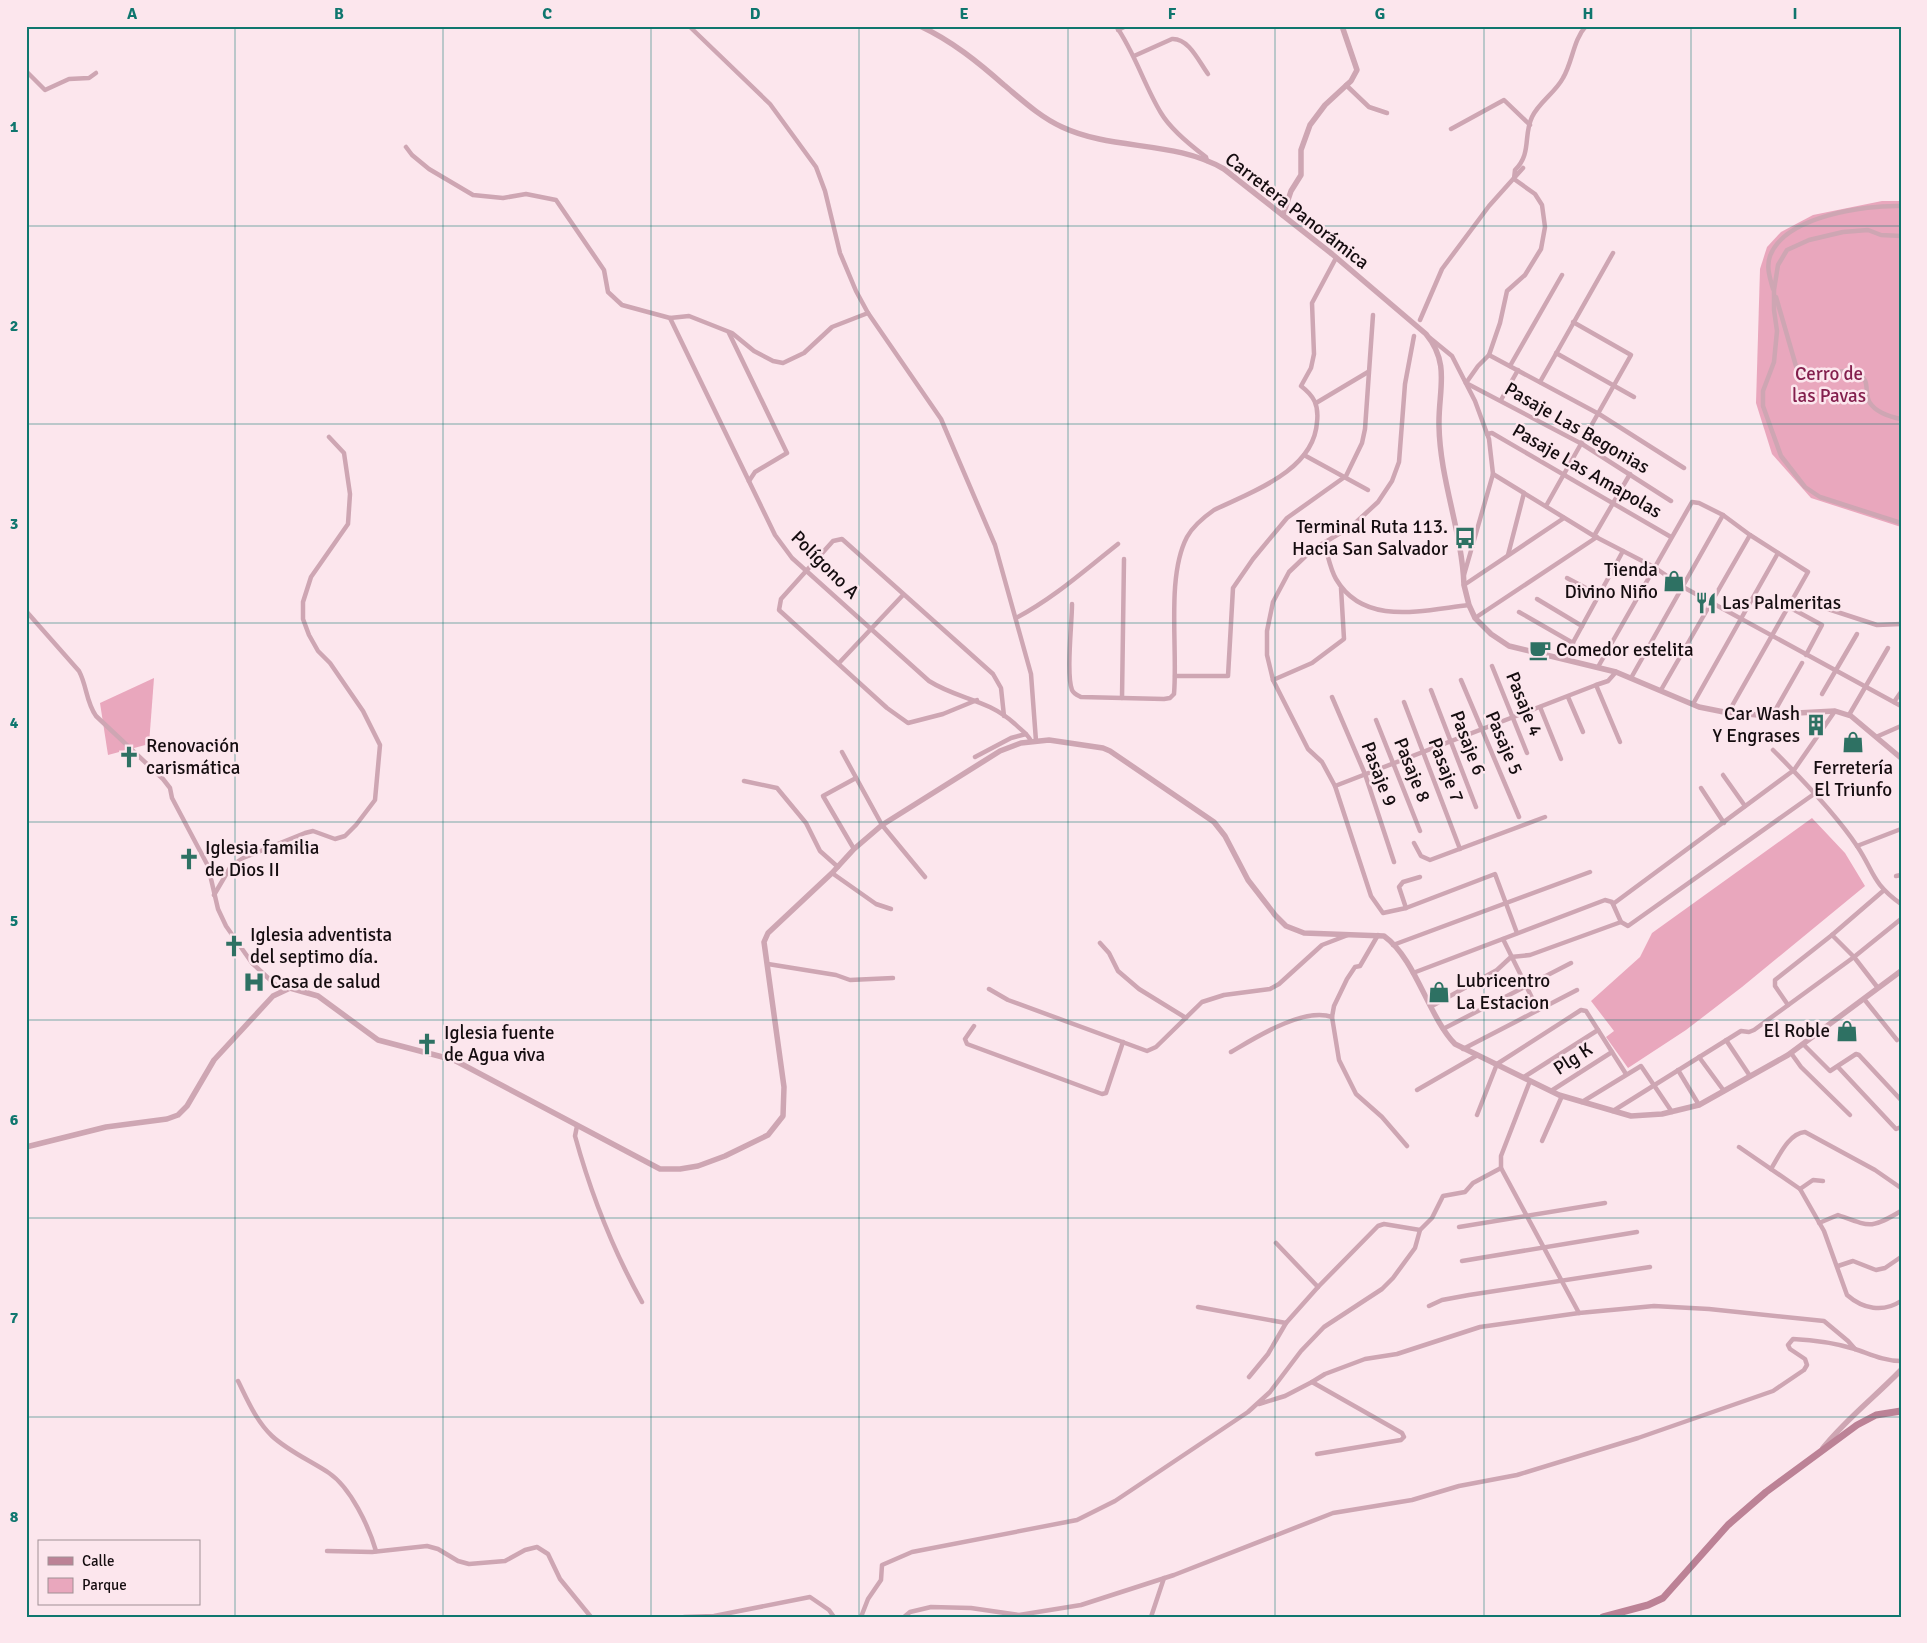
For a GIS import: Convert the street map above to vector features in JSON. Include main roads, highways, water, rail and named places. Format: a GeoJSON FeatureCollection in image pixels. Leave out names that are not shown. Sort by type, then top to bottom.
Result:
{"type":"FeatureCollection","features":[{"type":"Feature","properties":{"kind":"main road"},"geometry":{"type":"LineString","coordinates":[[1603,1617],[1648,1605],[1663,1598],[1736,1517],[1820,1452],[1866,1420],[1884,1413],[1901,1411]]}},
{"type":"Feature","properties":{"kind":"place","name":"Terminal Ruta 113. Hacia San Salvador"},"geometry":{"type":"Point","coordinates":[1465,538]}},
{"type":"Feature","properties":{"kind":"place","name":"Tienda Divino Niño"},"geometry":{"type":"Point","coordinates":[1674,581]}},
{"type":"Feature","properties":{"kind":"place","name":"Las Palmeritas"},"geometry":{"type":"Point","coordinates":[1706,603]}},
{"type":"Feature","properties":{"kind":"place","name":"Comedor estelita"},"geometry":{"type":"Point","coordinates":[1540,650]}},
{"type":"Feature","properties":{"kind":"place","name":"Car Wash Y Engrases"},"geometry":{"type":"Point","coordinates":[1816,725]}},
{"type":"Feature","properties":{"kind":"place","name":"Ferretería El Triunfo"},"geometry":{"type":"Point","coordinates":[1853,742]}},
{"type":"Feature","properties":{"kind":"place","name":"Renovación carismática"},"geometry":{"type":"Point","coordinates":[129,757]}},
{"type":"Feature","properties":{"kind":"place","name":"Iglesia familia de Dios II"},"geometry":{"type":"Point","coordinates":[189,859]}},
{"type":"Feature","properties":{"kind":"place","name":"Iglesia adventista del septimo día."},"geometry":{"type":"Point","coordinates":[234,946]}},
{"type":"Feature","properties":{"kind":"place","name":"Casa de salud"},"geometry":{"type":"Point","coordinates":[254,982]}},
{"type":"Feature","properties":{"kind":"place","name":"Lubricentro La Estacion"},"geometry":{"type":"Point","coordinates":[1439,992]}},
{"type":"Feature","properties":{"kind":"place","name":"El Roble"},"geometry":{"type":"Point","coordinates":[1847,1031]}},
{"type":"Feature","properties":{"kind":"place","name":"Iglesia fuente de Agua viva"},"geometry":{"type":"Point","coordinates":[427,1044]}},
{"type":"Feature","properties":{"kind":"park label","name":"Cerro de las Pavas"},"geometry":{"type":"Point","coordinates":[1829,385]}}]}
